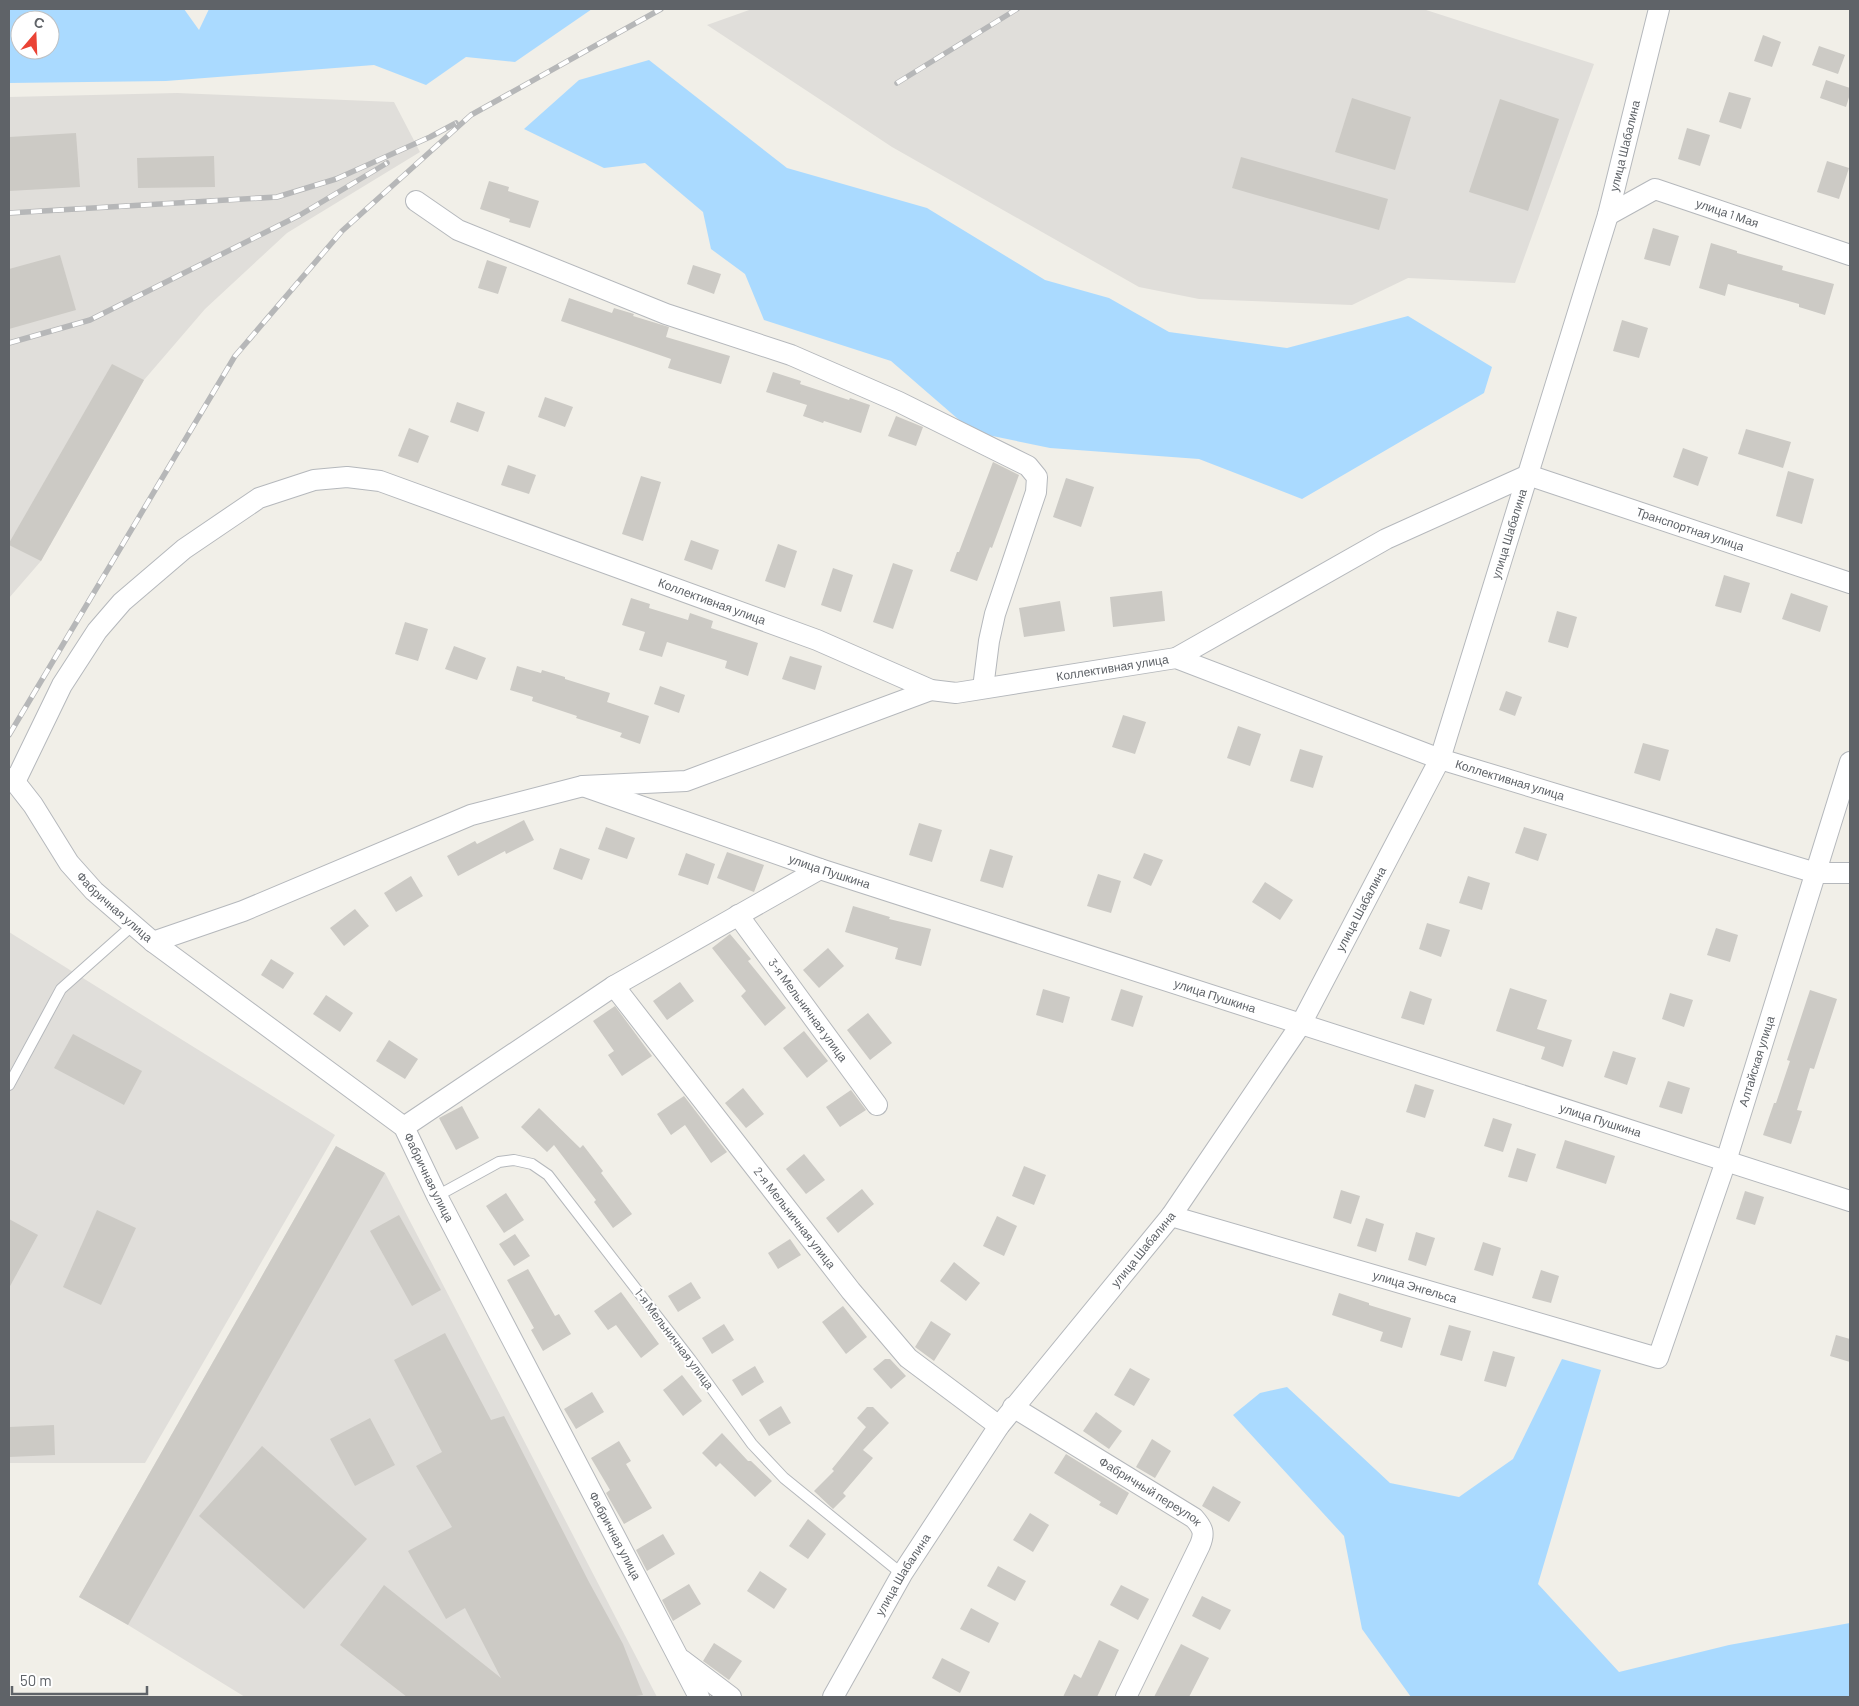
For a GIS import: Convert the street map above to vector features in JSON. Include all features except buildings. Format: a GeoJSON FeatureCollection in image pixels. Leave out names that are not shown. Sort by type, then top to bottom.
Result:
{"type":"FeatureCollection","features":[{"type":"Feature","properties":{"kind":"street","name":"улица Шабалина"},"geometry":{"type":"LineString","coordinates":[[833,1697],[902,1574],[1012,1407],[1171,1216],[1301,1024],[1440,759],[1608,215],[1659,9]]}},
{"type":"Feature","properties":{"kind":"street","name":"улица 1 Мая"},"geometry":{"type":"LineString","coordinates":[[1608,215],[1655,190],[1850,255]]}},
{"type":"Feature","properties":{"kind":"street"},"geometry":{"type":"LineString","coordinates":[[416,201],[458,230],[666,314],[791,355],[899,402],[1028,466],[1037,477],[1036,492],[995,614],[989,641],[983,688]]}},
{"type":"Feature","properties":{"kind":"street"},"geometry":{"type":"LineString","coordinates":[[1176,658],[1386,539],[1528,475]]}},
{"type":"Feature","properties":{"kind":"street","name":"Транспортная улица"},"geometry":{"type":"LineString","coordinates":[[1528,475],[1850,583]]}},
{"type":"Feature","properties":{"kind":"street","name":"Коллективная улица"},"geometry":{"type":"LineString","coordinates":[[12,780],[62,685],[96,630],[122,602],[184,549],[259,498],[314,480],[347,476],[380,481],[816,640],[930,690],[956,693],[1176,658],[1440,759],[1816,873],[1850,873]]}},
{"type":"Feature","properties":{"kind":"street"},"geometry":{"type":"LineString","coordinates":[[153,942],[243,911],[471,815],[583,786],[686,780],[930,690]]}},
{"type":"Feature","properties":{"kind":"street","name":"Алтайская улица"},"geometry":{"type":"LineString","coordinates":[[1658,1358],[1726,1161],[1850,762]]}},
{"type":"Feature","properties":{"kind":"street","name":"Фабричная улица"},"geometry":{"type":"LineString","coordinates":[[12,780],[33,805],[69,863],[94,892],[153,942],[404,1127],[437,1196],[699,1697]]}},
{"type":"Feature","properties":{"kind":"street","name":"улица Пушкина"},"geometry":{"type":"LineString","coordinates":[[583,786],[820,869],[1850,1201]]}},
{"type":"Feature","properties":{"kind":"street"},"geometry":{"type":"LineString","coordinates":[[404,1127],[614,986],[820,869]]}},
{"type":"Feature","properties":{"kind":"street","name":"3-я Мельничная улица"},"geometry":{"type":"LineString","coordinates":[[738,916],[877,1105]]}},
{"type":"Feature","properties":{"kind":"street","name":"2-я Мельничная улица"},"geometry":{"type":"LineString","coordinates":[[614,986],[851,1291],[908,1358],[999,1426]]}},
{"type":"Feature","properties":{"kind":"street","name":"улица Энгельса"},"geometry":{"type":"LineString","coordinates":[[1171,1216],[1658,1358]]}},
{"type":"Feature","properties":{"kind":"street","name":"Фабричный переулок"},"geometry":{"type":"LineString","coordinates":[[1012,1407],[1194,1518],[1202,1528],[1204,1536],[1200,1545],[1126,1697]]}},
{"type":"Feature","properties":{"kind":"street"},"geometry":{"type":"LineString","coordinates":[[677,1656],[731,1697]]}},
{"type":"Feature","properties":{"kind":"lane"},"geometry":{"type":"LineString","coordinates":[[9,1086],[61,988],[133,925]]}},
{"type":"Feature","properties":{"kind":"lane","name":"1-я Мельничная улица"},"geometry":{"type":"LineString","coordinates":[[437,1196],[499,1162],[514,1160],[532,1164],[548,1175],[691,1360],[752,1444],[784,1478],[902,1574]]}},
{"type":"Feature","properties":{"kind":"shaded area"},"geometry":{"type":"Polygon","coordinates":[[[752,9],[1423,9],[1594,64],[1515,283],[1408,278],[1352,305],[1199,299],[1139,287],[892,147],[707,25],[752,9]]]}},
{"type":"Feature","properties":{"kind":"shaded area"},"geometry":{"type":"Polygon","coordinates":[[[177,93],[394,102],[420,152],[287,233],[205,309],[144,380],[41,561],[9,598],[9,97],[177,93]]]}},
{"type":"Feature","properties":{"kind":"shaded area"},"geometry":{"type":"Polygon","coordinates":[[[9,932],[335,1135],[145,1463],[9,1463],[9,932]]]}},
{"type":"Feature","properties":{"kind":"shaded area"},"geometry":{"type":"Polygon","coordinates":[[[336,1146],[385,1173],[657,1697],[245,1697],[79,1597],[336,1146]]]}},
{"type":"Feature","properties":{"kind":"water"},"geometry":{"type":"Polygon","coordinates":[[[9,9],[184,9],[199,30],[209,9],[592,9],[515,62],[466,57],[426,85],[374,65],[166,81],[9,83],[9,9]]]}},
{"type":"Feature","properties":{"kind":"water"},"geometry":{"type":"Polygon","coordinates":[[[649,60],[787,168],[927,208],[1045,280],[1109,298],[1169,332],[1287,348],[1408,316],[1492,367],[1484,393],[1302,499],[1199,459],[1050,448],[973,432],[891,361],[764,320],[745,274],[711,249],[703,212],[645,163],[604,168],[524,129],[579,80],[649,60]]]}},
{"type":"Feature","properties":{"kind":"water"},"geometry":{"type":"Polygon","coordinates":[[[1562,1359],[1601,1370],[1538,1584],[1619,1672],[1729,1645],[1850,1623],[1850,1697],[1411,1697],[1362,1629],[1344,1536],[1233,1415],[1260,1393],[1287,1387],[1390,1483],[1459,1497],[1513,1459],[1562,1359]]]}},
{"type":"Feature","properties":{"kind":"railway"},"geometry":{"type":"LineString","coordinates":[[9,735],[235,356],[342,231],[471,115],[661,9]]}},
{"type":"Feature","properties":{"kind":"railway"},"geometry":{"type":"LineString","coordinates":[[897,83],[1017,9]]}},
{"type":"Feature","properties":{"kind":"railway"},"geometry":{"type":"LineString","coordinates":[[9,213],[277,197],[336,179],[430,137],[456,123]]}},
{"type":"Feature","properties":{"kind":"railway"},"geometry":{"type":"LineString","coordinates":[[9,343],[90,320],[300,215],[387,163]]}}]}
